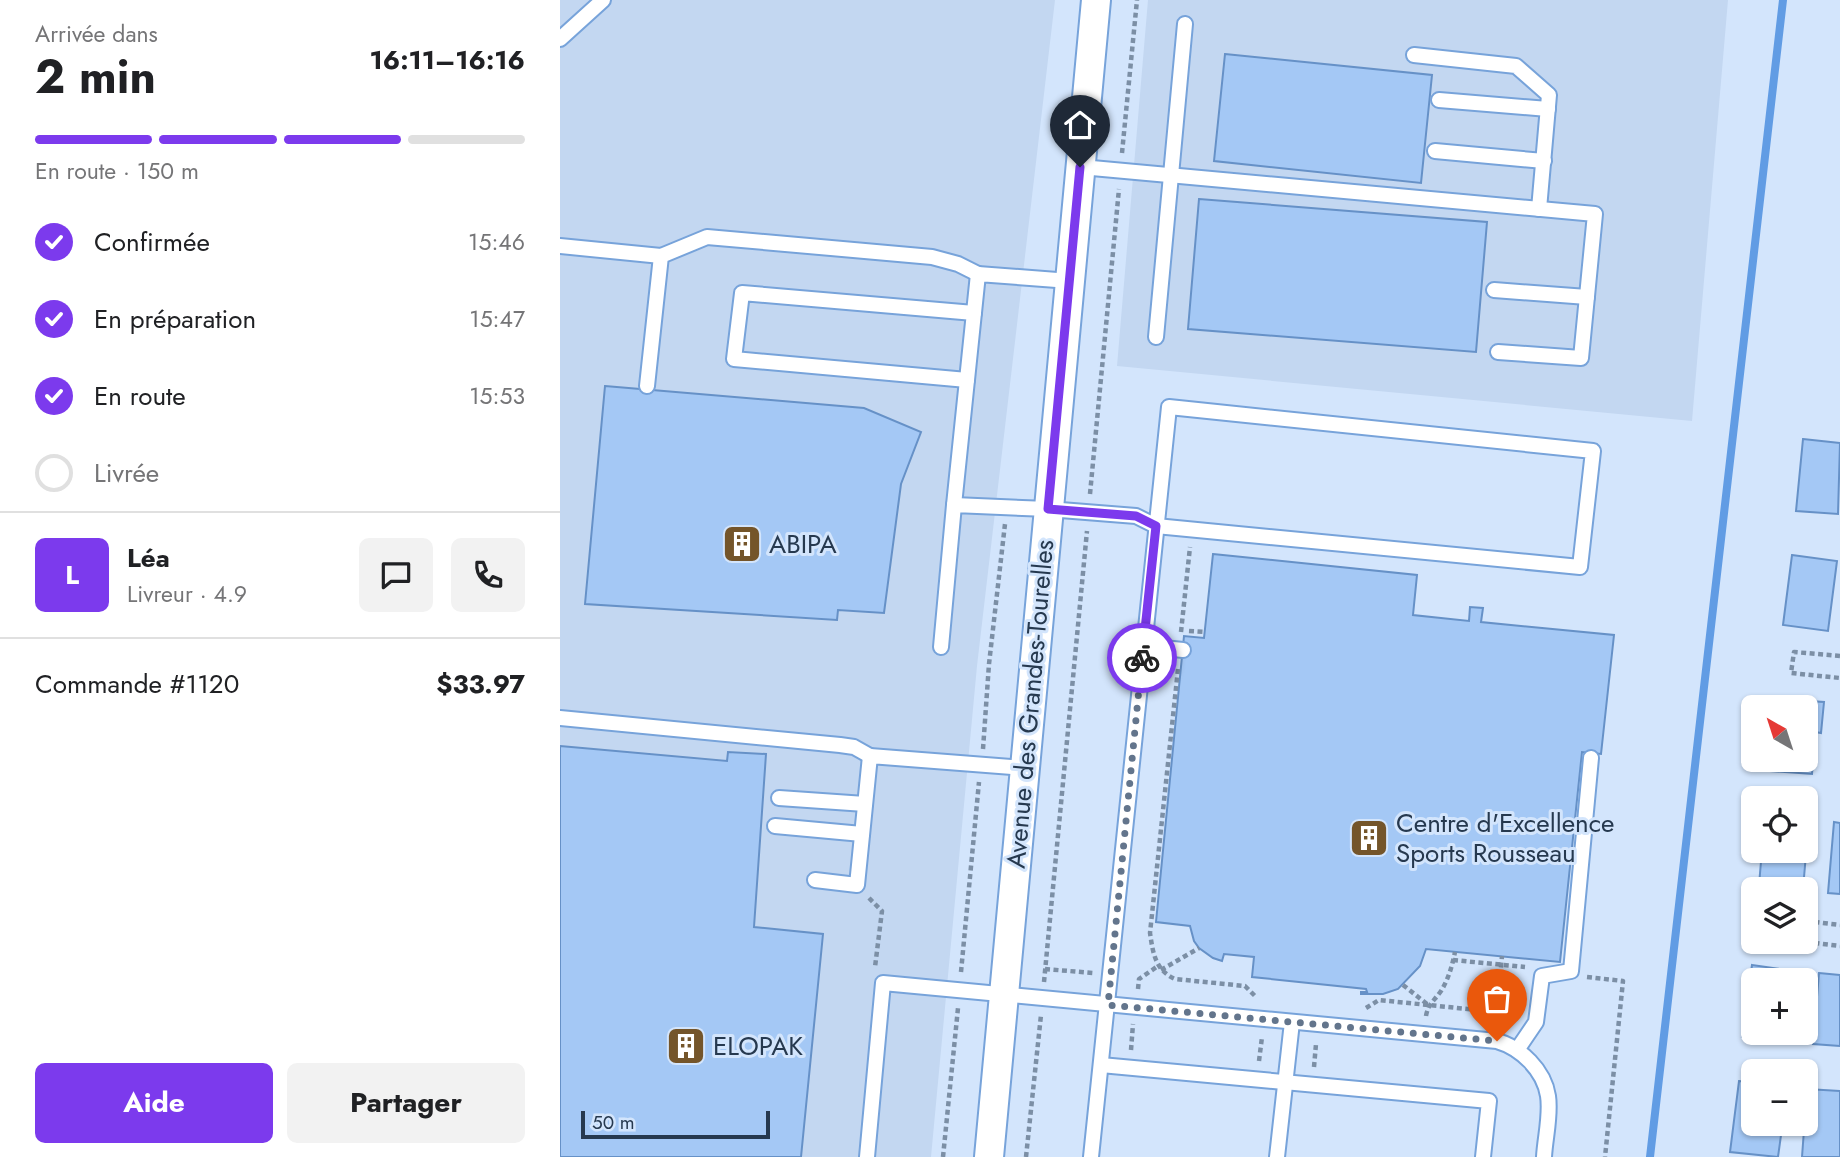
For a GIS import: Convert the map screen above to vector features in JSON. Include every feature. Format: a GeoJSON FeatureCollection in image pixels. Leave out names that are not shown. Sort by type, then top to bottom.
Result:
{"type":"FeatureCollection","features":[{"type":"Feature","properties":{"kind":"street","name":"Avenue des Grandes-Tourelles"},"geometry":{"type":"LineString","coordinates":[[989,1157],[1096,0]]}},
{"type":"Feature","properties":{"kind":"lane"},"geometry":{"type":"LineString","coordinates":[[560,39],[603,0]]}},
{"type":"Feature","properties":{"kind":"lane"},"geometry":{"type":"LineString","coordinates":[[1156,337],[1185,24]]}},
{"type":"Feature","properties":{"kind":"lane"},"geometry":{"type":"LineString","coordinates":[[1414,55],[1516,66],[1549,95],[1539,209]]}},
{"type":"Feature","properties":{"kind":"lane"},"geometry":{"type":"LineString","coordinates":[[1439,100],[1548,109]]}},
{"type":"Feature","properties":{"kind":"lane"},"geometry":{"type":"LineString","coordinates":[[1435,151],[1544,161]]}},
{"type":"Feature","properties":{"kind":"lane"},"geometry":{"type":"LineString","coordinates":[[1080,167],[1595,215],[1581,358],[1499,352]]}},
{"type":"Feature","properties":{"kind":"lane"},"geometry":{"type":"LineString","coordinates":[[560,246],[661,256],[706,237],[932,257],[958,264],[978,274],[1070,281]]}},
{"type":"Feature","properties":{"kind":"lane"},"geometry":{"type":"LineString","coordinates":[[647,386],[661,256]]}},
{"type":"Feature","properties":{"kind":"lane"},"geometry":{"type":"LineString","coordinates":[[941,648],[978,274]]}},
{"type":"Feature","properties":{"kind":"lane"},"geometry":{"type":"LineString","coordinates":[[1494,290],[1587,297]]}},
{"type":"Feature","properties":{"kind":"lane"},"geometry":{"type":"LineString","coordinates":[[967,380],[734,359],[742,293],[974,313]]}},
{"type":"Feature","properties":{"kind":"lane"},"geometry":{"type":"LineString","coordinates":[[954,505],[1136,516],[1156,526],[1580,567],[1592,451],[1169,407],[1156,526],[1108,1005],[1091,1157]]}},
{"type":"Feature","properties":{"kind":"lane"},"geometry":{"type":"LineString","coordinates":[[1144,646],[1180,650]]}},
{"type":"Feature","properties":{"kind":"lane"},"geometry":{"type":"LineString","coordinates":[[560,718],[840,745],[854,747],[870,755],[1024,768]]}},
{"type":"Feature","properties":{"kind":"lane"},"geometry":{"type":"LineString","coordinates":[[815,880],[857,885],[870,755]]}},
{"type":"Feature","properties":{"kind":"lane"},"geometry":{"type":"LineString","coordinates":[[1517,1050],[1536,1021],[1542,976],[1571,971],[1591,758]]}},
{"type":"Feature","properties":{"kind":"lane"},"geometry":{"type":"LineString","coordinates":[[779,798],[865,804]]}},
{"type":"Feature","properties":{"kind":"lane"},"geometry":{"type":"LineString","coordinates":[[775,826],[862,834]]}},
{"type":"Feature","properties":{"kind":"lane"},"geometry":{"type":"LineString","coordinates":[[867,1157],[883,983],[1497,1041],[1517,1050],[1541,1077],[1548,1094],[1544,1157]]}},
{"type":"Feature","properties":{"kind":"lane"},"geometry":{"type":"LineString","coordinates":[[1277,1157],[1292,1022]]}},
{"type":"Feature","properties":{"kind":"lane"},"geometry":{"type":"LineString","coordinates":[[1101,1065],[1489,1101],[1483,1157]]}},
{"type":"Feature","properties":{"kind":"path"},"geometry":{"type":"LineString","coordinates":[[1122,150],[1137,0]]}},
{"type":"Feature","properties":{"kind":"path"},"geometry":{"type":"LineString","coordinates":[[1090,490],[1119,187]]}},
{"type":"Feature","properties":{"kind":"path","name":"Avenue des Grandes-Tourelles"},"geometry":{"type":"LineString","coordinates":[[983,747],[989,664],[1007,508]]}},
{"type":"Feature","properties":{"kind":"path","name":"Avenue des Grandes-Tourelles"},"geometry":{"type":"LineString","coordinates":[[1086,535],[1045,973],[1094,972]]}},
{"type":"Feature","properties":{"kind":"path"},"geometry":{"type":"LineString","coordinates":[[1203,548],[1190,547],[1150,933],[1160,968],[1175,979],[1245,986],[1255,997],[1266,998]]}},
{"type":"Feature","properties":{"kind":"path"},"geometry":{"type":"LineString","coordinates":[[1840,656],[1794,652],[1791,673],[1840,678]]}},
{"type":"Feature","properties":{"kind":"path","name":"Avenue des Grandes-Tourelles"},"geometry":{"type":"LineString","coordinates":[[961,976],[979,783]]}},
{"type":"Feature","properties":{"kind":"path"},"geometry":{"type":"LineString","coordinates":[[857,885],[882,911],[875,969]]}},
{"type":"Feature","properties":{"kind":"path"},"geometry":{"type":"LineString","coordinates":[[1818,922],[1840,925]]}},
{"type":"Feature","properties":{"kind":"path"},"geometry":{"type":"LineString","coordinates":[[1818,943],[1840,946]]}},
{"type":"Feature","properties":{"kind":"path"},"geometry":{"type":"LineString","coordinates":[[1138,990],[1139,979],[1199,948]]}},
{"type":"Feature","properties":{"kind":"path"},"geometry":{"type":"LineString","coordinates":[[1427,1005],[1440,992],[1451,970],[1455,951]]}},
{"type":"Feature","properties":{"kind":"path"},"geometry":{"type":"LineString","coordinates":[[1354,1008],[1365,1009],[1379,1000],[1497,1012],[1502,956]]}},
{"type":"Feature","properties":{"kind":"path"},"geometry":{"type":"LineString","coordinates":[[1453,960],[1502,965]]}},
{"type":"Feature","properties":{"kind":"path"},"geometry":{"type":"LineString","coordinates":[[1581,976],[1623,981],[1605,1157]]}},
{"type":"Feature","properties":{"kind":"path"},"geometry":{"type":"LineString","coordinates":[[1403,985],[1427,1005]]}},
{"type":"Feature","properties":{"kind":"path"},"geometry":{"type":"LineString","coordinates":[[943,1157],[958,1003]]}},
{"type":"Feature","properties":{"kind":"path"},"geometry":{"type":"LineString","coordinates":[[1026,1157],[1041,1020]]}},
{"type":"Feature","properties":{"kind":"path"},"geometry":{"type":"LineString","coordinates":[[1131,1053],[1133,1023]]}},
{"type":"Feature","properties":{"kind":"path"},"geometry":{"type":"LineString","coordinates":[[1259,1066],[1262,1037]]}},
{"type":"Feature","properties":{"kind":"path"},"geometry":{"type":"LineString","coordinates":[[1313,1071],[1316,1044]]}},
{"type":"Feature","properties":{"kind":"shaded area"},"geometry":{"type":"Polygon","coordinates":[[[560,0],[1055,0],[977,666],[931,1157],[560,1157],[560,0]]]}},
{"type":"Feature","properties":{"kind":"shaded area"},"geometry":{"type":"Polygon","coordinates":[[[1148,0],[1728,0],[1692,421],[1117,366],[1148,0]]]}},
{"type":"Feature","properties":{"kind":"building"},"geometry":{"type":"Polygon","coordinates":[[[1225,54],[1432,75],[1421,183],[1214,161],[1225,54]]]}},
{"type":"Feature","properties":{"kind":"building"},"geometry":{"type":"Polygon","coordinates":[[[1199,199],[1487,222],[1476,352],[1188,329],[1199,199]]]}},
{"type":"Feature","properties":{"kind":"building","name":"ABIPA"},"geometry":{"type":"Polygon","coordinates":[[[605,386],[864,408],[921,432],[901,484],[884,613],[838,610],[837,620],[585,604],[605,386]]]}},
{"type":"Feature","properties":{"kind":"building"},"geometry":{"type":"Polygon","coordinates":[[[1803,439],[1840,443],[1838,514],[1796,511],[1803,439]]]}},
{"type":"Feature","properties":{"kind":"building","name":"Centre d'Excellence Sports Rousseau"},"geometry":{"type":"Polygon","coordinates":[[[1213,554],[1417,575],[1413,615],[1469,621],[1470,607],[1483,608],[1481,622],[1614,635],[1601,754],[1582,752],[1560,962],[1426,949],[1420,966],[1398,989],[1383,994],[1361,994],[1367,992],[1366,989],[1252,977],[1254,957],[1224,954],[1222,961],[1213,958],[1199,948],[1190,926],[1156,922],[1184,636],[1204,638],[1213,554]]]}},
{"type":"Feature","properties":{"kind":"building"},"geometry":{"type":"Polygon","coordinates":[[[1792,555],[1837,561],[1828,631],[1783,625],[1792,555]]]}},
{"type":"Feature","properties":{"kind":"building"},"geometry":{"type":"Polygon","coordinates":[[[1818,702],[1824,702],[1821,733],[1818,732],[1818,702]]]}},
{"type":"Feature","properties":{"kind":"building","name":"ELOPAK"},"geometry":{"type":"Polygon","coordinates":[[[560,746],[727,761],[728,752],[766,754],[754,927],[823,934],[801,1157],[560,1157],[560,746]]]}},
{"type":"Feature","properties":{"kind":"building"},"geometry":{"type":"Polygon","coordinates":[[[1834,822],[1840,823],[1840,894],[1828,893],[1834,822]]]}},
{"type":"Feature","properties":{"kind":"building"},"geometry":{"type":"Polygon","coordinates":[[[1761,863],[1805,863],[1804,877],[1760,877],[1761,863]]]}},
{"type":"Feature","properties":{"kind":"building"},"geometry":{"type":"Polygon","coordinates":[[[1752,965],[1773,968],[1752,968],[1752,965]]]}},
{"type":"Feature","properties":{"kind":"building"},"geometry":{"type":"Polygon","coordinates":[[[1819,973],[1840,975],[1840,1046],[1818,1044],[1819,973]]]}},
{"type":"Feature","properties":{"kind":"building"},"geometry":{"type":"Polygon","coordinates":[[[1741,1081],[1741,1136],[1781,1136],[1778,1157],[1730,1152],[1741,1081]]]}},
{"type":"Feature","properties":{"kind":"building"},"geometry":{"type":"Polygon","coordinates":[[[1818,1090],[1840,1091],[1840,1157],[1802,1157],[1804,1136],[1818,1136],[1818,1090]]]}},
{"type":"Feature","properties":{"kind":"waterway"},"geometry":{"type":"LineString","coordinates":[[1650,1157],[1783,0]]}},
{"type":"Feature","properties":{"kind":"way so far"},"geometry":{"type":"LineString","coordinates":[[1142,658],[1108,1005],[1497,1041]]}},
{"type":"Feature","properties":{"kind":"place","name":"ABIPA"},"geometry":{"type":"Point","coordinates":[742,544]}},
{"type":"Feature","properties":{"kind":"place","name":"Centre d'Excellence Sports Rousseau"},"geometry":{"type":"Point","coordinates":[1369,838]}},
{"type":"Feature","properties":{"kind":"place","name":"ELOPAK"},"geometry":{"type":"Point","coordinates":[686,1046]}},
{"type":"Feature","properties":{"kind":"route"},"geometry":{"type":"LineString","coordinates":[[1080,167],[1048,509],[1136,516],[1156,526],[1142,658]]}}]}
